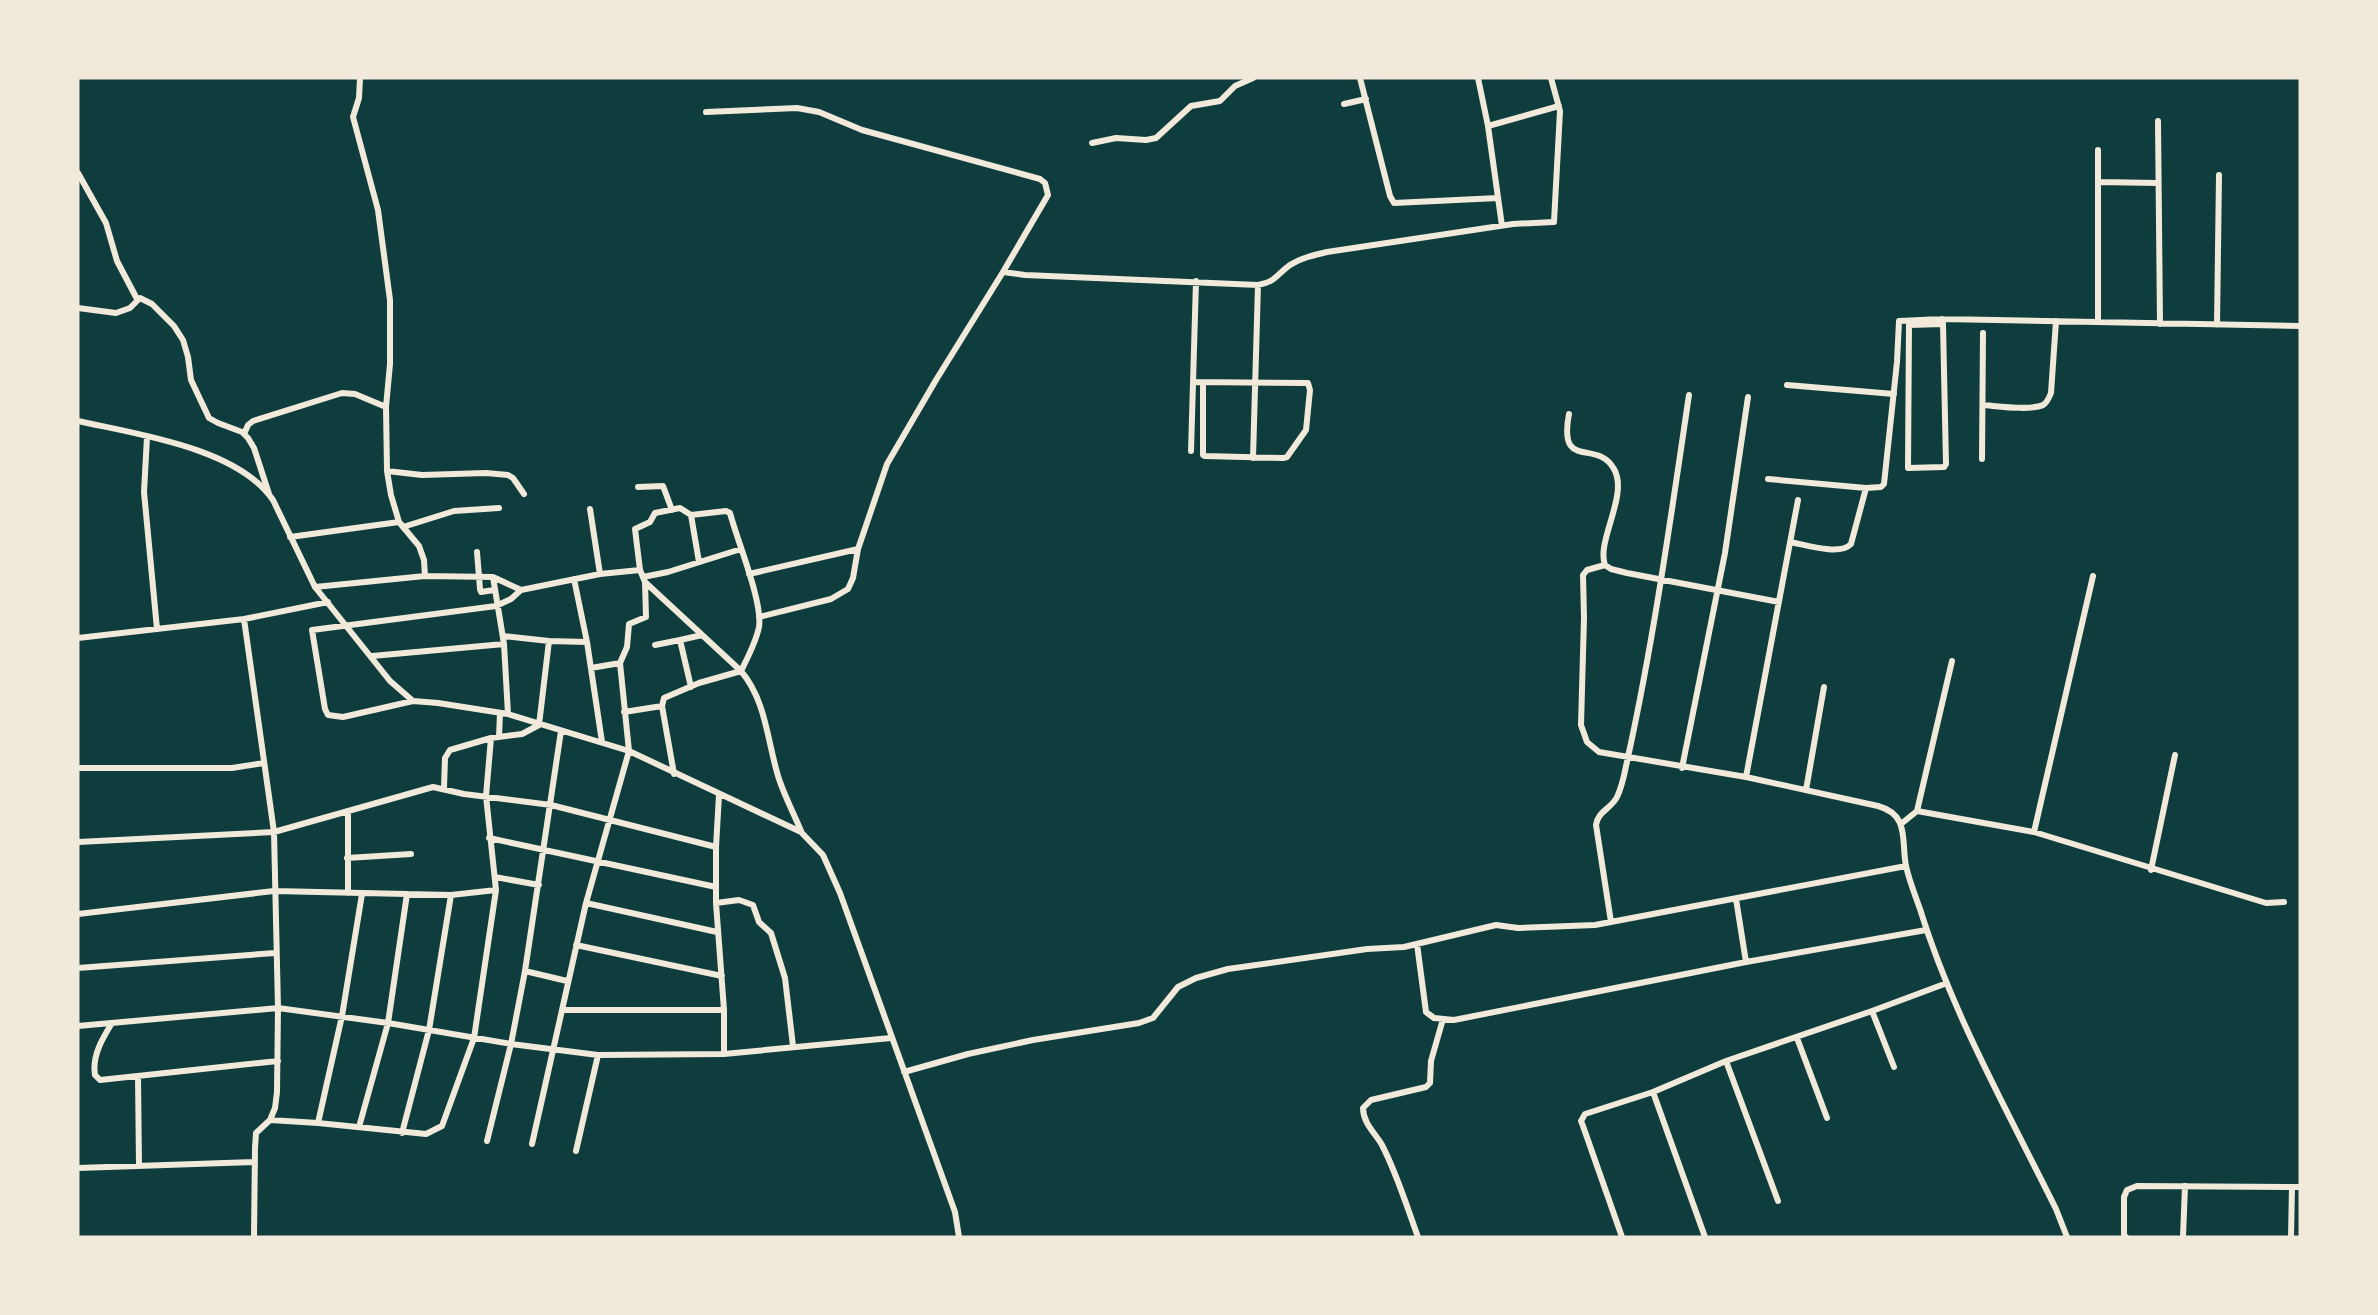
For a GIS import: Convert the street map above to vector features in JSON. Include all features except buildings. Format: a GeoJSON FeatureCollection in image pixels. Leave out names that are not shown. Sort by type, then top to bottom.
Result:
{"type":"FeatureCollection","features":[{"type":"Feature","properties":{"kind":"street"},"geometry":{"type":"LineString","coordinates":[[360,78],[359,98],[353,117],[378,210],[390,300],[390,364],[386,407],[387,471],[391,495],[401,524],[419,546],[424,560],[425,576]]}},
{"type":"Feature","properties":{"kind":"street"},"geometry":{"type":"LineString","coordinates":[[1092,142],[1116,138],[1146,140],[1156,138],[1191,106],[1220,102],[1236,86],[1253,78]]}},
{"type":"Feature","properties":{"kind":"street"},"geometry":{"type":"LineString","coordinates":[[1360,78],[1390,196],[1394,203],[1498,198]]}},
{"type":"Feature","properties":{"kind":"street"},"geometry":{"type":"LineString","coordinates":[[1478,78],[1488,126],[1502,226]]}},
{"type":"Feature","properties":{"kind":"street"},"geometry":{"type":"LineString","coordinates":[[1003,272],[1025,275],[1258,285],[1270,282],[1289,266],[1309,256],[1327,252],[1502,226],[1554,222],[1559,106],[1551,78]]}},
{"type":"Feature","properties":{"kind":"street"},"geometry":{"type":"LineString","coordinates":[[1344,104],[1365,99]]}},
{"type":"Feature","properties":{"kind":"street"},"geometry":{"type":"LineString","coordinates":[[1488,126],[1559,106]]}},
{"type":"Feature","properties":{"kind":"street"},"geometry":{"type":"LineString","coordinates":[[706,112],[797,108],[819,112],[862,130],[1040,179],[1045,183],[1048,195],[887,464],[858,549],[853,578],[848,589],[843,593],[802,607],[759,616]]}},
{"type":"Feature","properties":{"kind":"street"},"geometry":{"type":"LineString","coordinates":[[2158,121],[2160,324]]}},
{"type":"Feature","properties":{"kind":"street"},"geometry":{"type":"LineString","coordinates":[[2098,150],[2098,322]]}},
{"type":"Feature","properties":{"kind":"street"},"geometry":{"type":"LineString","coordinates":[[78,173],[106,223],[117,261],[137,299]]}},
{"type":"Feature","properties":{"kind":"street"},"geometry":{"type":"LineString","coordinates":[[2217,325],[2219,175]]}},
{"type":"Feature","properties":{"kind":"street"},"geometry":{"type":"LineString","coordinates":[[2099,182],[2158,183]]}},
{"type":"Feature","properties":{"kind":"street"},"geometry":{"type":"LineString","coordinates":[[1191,451],[1196,281]]}},
{"type":"Feature","properties":{"kind":"street"},"geometry":{"type":"LineString","coordinates":[[1253,458],[1258,285]]}},
{"type":"Feature","properties":{"kind":"street"},"geometry":{"type":"LineString","coordinates":[[78,308],[116,313],[130,309],[137,299]]}},
{"type":"Feature","properties":{"kind":"street"},"geometry":{"type":"LineString","coordinates":[[137,299],[143,299],[152,304],[179,333],[188,357],[191,380],[210,418],[244,434],[254,448],[269,494],[315,587],[390,681],[413,702]]}},
{"type":"Feature","properties":{"kind":"street"},"geometry":{"type":"LineString","coordinates":[[1768,479],[1866,488],[1878,488],[1884,484],[1899,321],[2056,321],[2300,326]]}},
{"type":"Feature","properties":{"kind":"street"},"geometry":{"type":"LineString","coordinates":[[1942,321],[1946,464],[1944,467],[1908,468],[1909,325],[1942,321]]}},
{"type":"Feature","properties":{"kind":"street"},"geometry":{"type":"LineString","coordinates":[[1983,405],[2034,406],[2042,405],[2048,400],[2051,393],[2056,321]]}},
{"type":"Feature","properties":{"kind":"street"},"geometry":{"type":"LineString","coordinates":[[1982,459],[1983,333]]}},
{"type":"Feature","properties":{"kind":"street"},"geometry":{"type":"LineString","coordinates":[[1194,382],[1308,383],[1310,390],[1306,430],[1287,457],[1253,458],[1203,455],[1203,383]]}},
{"type":"Feature","properties":{"kind":"street"},"geometry":{"type":"LineString","coordinates":[[1787,385],[1894,394]]}},
{"type":"Feature","properties":{"kind":"street"},"geometry":{"type":"LineString","coordinates":[[244,434],[248,425],[253,421],[342,393],[355,394],[386,407]]}},
{"type":"Feature","properties":{"kind":"street"},"geometry":{"type":"LineString","coordinates":[[1611,922],[1596,825],[1597,818],[1618,795],[1628,757],[1661,580],[1689,395]]}},
{"type":"Feature","properties":{"kind":"street"},"geometry":{"type":"LineString","coordinates":[[1682,768],[1725,553],[1748,397]]}},
{"type":"Feature","properties":{"kind":"street"},"geometry":{"type":"LineString","coordinates":[[1569,414],[1566,430],[1569,445],[1608,462],[1617,477],[1614,512],[1604,555],[1605,566]]}},
{"type":"Feature","properties":{"kind":"street"},"geometry":{"type":"LineString","coordinates":[[78,421],[202,452],[237,467],[269,494]]}},
{"type":"Feature","properties":{"kind":"street"},"geometry":{"type":"LineString","coordinates":[[147,437],[144,492],[157,629]]}},
{"type":"Feature","properties":{"kind":"street"},"geometry":{"type":"LineString","coordinates":[[387,471],[422,475],[486,473],[508,475],[513,478],[524,494]]}},
{"type":"Feature","properties":{"kind":"street"},"geometry":{"type":"LineString","coordinates":[[638,487],[663,486],[672,510]]}},
{"type":"Feature","properties":{"kind":"street"},"geometry":{"type":"LineString","coordinates":[[1790,542],[1837,550],[1848,548],[1866,488]]}},
{"type":"Feature","properties":{"kind":"street"},"geometry":{"type":"LineString","coordinates":[[1746,777],[1798,500]]}},
{"type":"Feature","properties":{"kind":"street"},"geometry":{"type":"LineString","coordinates":[[290,537],[401,524],[454,511],[499,508]]}},
{"type":"Feature","properties":{"kind":"street"},"geometry":{"type":"LineString","coordinates":[[590,509],[600,574]]}},
{"type":"Feature","properties":{"kind":"street"},"geometry":{"type":"LineString","coordinates":[[532,1144],[586,903],[629,751],[620,663],[627,647],[629,624],[645,617],[643,577],[636,527],[650,522],[656,513],[684,509],[691,515],[699,562]]}},
{"type":"Feature","properties":{"kind":"street"},"geometry":{"type":"LineString","coordinates":[[674,774],[662,706],[664,698],[741,670],[756,637],[759,616],[730,513],[720,511],[691,515]]}},
{"type":"Feature","properties":{"kind":"street"},"geometry":{"type":"LineString","coordinates":[[741,549],[643,577],[600,574],[521,590],[511,599],[496,606],[344,624],[312,630],[325,709],[328,715],[343,717],[413,702],[438,703],[508,714],[629,751],[801,832]]}},
{"type":"Feature","properties":{"kind":"street"},"geometry":{"type":"LineString","coordinates":[[749,574],[858,549]]}},
{"type":"Feature","properties":{"kind":"street"},"geometry":{"type":"LineString","coordinates":[[477,552],[481,592],[494,590]]}},
{"type":"Feature","properties":{"kind":"street"},"geometry":{"type":"LineString","coordinates":[[1779,602],[1661,580],[1605,566],[1587,570],[1583,575],[1581,725],[1584,735],[1591,747],[1599,752],[1682,768],[1746,777],[1889,809],[1895,814],[1902,824],[1906,866],[1926,930],[1947,983],[2056,1209],[2067,1237]]}},
{"type":"Feature","properties":{"kind":"street"},"geometry":{"type":"LineString","coordinates":[[315,587],[425,576],[478,576],[493,577],[521,590]]}},
{"type":"Feature","properties":{"kind":"street"},"geometry":{"type":"LineString","coordinates":[[2034,832],[2093,576]]}},
{"type":"Feature","properties":{"kind":"street"},"geometry":{"type":"LineString","coordinates":[[493,577],[504,644],[508,714]]}},
{"type":"Feature","properties":{"kind":"street"},"geometry":{"type":"LineString","coordinates":[[643,577],[741,670],[750,682],[761,705],[780,781],[801,832],[823,855],[840,893],[955,1212],[960,1237]]}},
{"type":"Feature","properties":{"kind":"street"},"geometry":{"type":"LineString","coordinates":[[573,579],[587,642],[602,742]]}},
{"type":"Feature","properties":{"kind":"street"},"geometry":{"type":"LineString","coordinates":[[78,638],[244,619],[328,602]]}},
{"type":"Feature","properties":{"kind":"street"},"geometry":{"type":"LineString","coordinates":[[244,619],[274,832],[278,1008],[275,1108],[270,1120],[256,1133],[254,1237]]}},
{"type":"Feature","properties":{"kind":"street"},"geometry":{"type":"LineString","coordinates":[[656,645],[702,635]]}},
{"type":"Feature","properties":{"kind":"street"},"geometry":{"type":"LineString","coordinates":[[502,636],[549,642],[587,642]]}},
{"type":"Feature","properties":{"kind":"street"},"geometry":{"type":"LineString","coordinates":[[680,640],[691,687]]}},
{"type":"Feature","properties":{"kind":"street"},"geometry":{"type":"LineString","coordinates":[[539,725],[549,642]]}},
{"type":"Feature","properties":{"kind":"street"},"geometry":{"type":"LineString","coordinates":[[372,656],[504,644]]}},
{"type":"Feature","properties":{"kind":"street"},"geometry":{"type":"LineString","coordinates":[[1902,824],[1917,811],[1952,661]]}},
{"type":"Feature","properties":{"kind":"street"},"geometry":{"type":"LineString","coordinates":[[591,668],[620,663]]}},
{"type":"Feature","properties":{"kind":"street"},"geometry":{"type":"LineString","coordinates":[[1806,790],[1824,687]]}},
{"type":"Feature","properties":{"kind":"street"},"geometry":{"type":"LineString","coordinates":[[624,712],[662,706]]}},
{"type":"Feature","properties":{"kind":"street"},"geometry":{"type":"LineString","coordinates":[[499,737],[500,713]]}},
{"type":"Feature","properties":{"kind":"street"},"geometry":{"type":"LineString","coordinates":[[444,788],[446,754],[454,748],[491,738],[522,734],[539,725]]}},
{"type":"Feature","properties":{"kind":"street"},"geometry":{"type":"LineString","coordinates":[[487,1141],[511,1044],[525,971],[561,731]]}},
{"type":"Feature","properties":{"kind":"street"},"geometry":{"type":"LineString","coordinates":[[270,1120],[318,1122],[426,1134],[442,1126],[474,1038],[496,890],[486,796],[491,738]]}},
{"type":"Feature","properties":{"kind":"street"},"geometry":{"type":"LineString","coordinates":[[2151,870],[2175,755]]}},
{"type":"Feature","properties":{"kind":"street"},"geometry":{"type":"LineString","coordinates":[[78,768],[232,768],[264,763]]}},
{"type":"Feature","properties":{"kind":"street"},"geometry":{"type":"LineString","coordinates":[[78,842],[274,832],[426,788],[444,788],[464,794],[551,805],[716,847]]}},
{"type":"Feature","properties":{"kind":"street"},"geometry":{"type":"LineString","coordinates":[[719,795],[716,903],[724,1010],[724,1054]]}},
{"type":"Feature","properties":{"kind":"street"},"geometry":{"type":"LineString","coordinates":[[1917,811],[2034,832],[2151,870],[2266,903],[2284,902]]}},
{"type":"Feature","properties":{"kind":"street"},"geometry":{"type":"LineString","coordinates":[[348,812],[348,893]]}},
{"type":"Feature","properties":{"kind":"street"},"geometry":{"type":"LineString","coordinates":[[489,838],[716,887]]}},
{"type":"Feature","properties":{"kind":"street"},"geometry":{"type":"LineString","coordinates":[[347,858],[411,854]]}},
{"type":"Feature","properties":{"kind":"street"},"geometry":{"type":"LineString","coordinates":[[904,1072],[1025,1041],[1139,1023],[1153,1018],[1178,987],[1211,973],[1367,949],[1404,947],[1496,925],[1518,928],[1557,928],[1611,922],[1906,866]]}},
{"type":"Feature","properties":{"kind":"street"},"geometry":{"type":"LineString","coordinates":[[495,877],[539,885]]}},
{"type":"Feature","properties":{"kind":"street"},"geometry":{"type":"LineString","coordinates":[[78,914],[274,891],[451,895],[496,890]]}},
{"type":"Feature","properties":{"kind":"street"},"geometry":{"type":"LineString","coordinates":[[318,1122],[342,1016],[362,894]]}},
{"type":"Feature","properties":{"kind":"street"},"geometry":{"type":"LineString","coordinates":[[358,1127],[388,1023],[407,894]]}},
{"type":"Feature","properties":{"kind":"street"},"geometry":{"type":"LineString","coordinates":[[402,1133],[429,1030],[451,895]]}},
{"type":"Feature","properties":{"kind":"street"},"geometry":{"type":"LineString","coordinates":[[1736,899],[1746,962]]}},
{"type":"Feature","properties":{"kind":"street"},"geometry":{"type":"LineString","coordinates":[[716,903],[739,900],[753,905],[759,922],[771,933],[789,998],[793,1046]]}},
{"type":"Feature","properties":{"kind":"street"},"geometry":{"type":"LineString","coordinates":[[586,903],[717,932]]}},
{"type":"Feature","properties":{"kind":"street"},"geometry":{"type":"LineString","coordinates":[[1417,944],[1426,1012],[1434,1018],[1454,1020],[1746,962],[1926,930]]}},
{"type":"Feature","properties":{"kind":"street"},"geometry":{"type":"LineString","coordinates":[[576,945],[722,976]]}},
{"type":"Feature","properties":{"kind":"street"},"geometry":{"type":"LineString","coordinates":[[78,968],[275,952]]}},
{"type":"Feature","properties":{"kind":"street"},"geometry":{"type":"LineString","coordinates":[[525,971],[567,981]]}},
{"type":"Feature","properties":{"kind":"street"},"geometry":{"type":"LineString","coordinates":[[1622,1237],[1582,1126],[1582,1116],[1585,1113],[1653,1092],[1726,1061],[1797,1038],[1947,983]]}},
{"type":"Feature","properties":{"kind":"street"},"geometry":{"type":"LineString","coordinates":[[78,1026],[278,1008],[598,1055],[724,1054],[891,1038]]}},
{"type":"Feature","properties":{"kind":"street"},"geometry":{"type":"LineString","coordinates":[[562,1010],[724,1010]]}},
{"type":"Feature","properties":{"kind":"street"},"geometry":{"type":"LineString","coordinates":[[1872,1011],[1894,1067]]}},
{"type":"Feature","properties":{"kind":"street"},"geometry":{"type":"LineString","coordinates":[[1418,1237],[1390,1164],[1381,1144],[1365,1120],[1363,1108],[1371,1100],[1426,1087],[1430,1083],[1431,1061],[1443,1019]]}},
{"type":"Feature","properties":{"kind":"street"},"geometry":{"type":"LineString","coordinates":[[112,1023],[98,1050],[95,1063],[95,1075],[100,1080],[278,1061]]}},
{"type":"Feature","properties":{"kind":"street"},"geometry":{"type":"LineString","coordinates":[[1797,1038],[1827,1118]]}},
{"type":"Feature","properties":{"kind":"street"},"geometry":{"type":"LineString","coordinates":[[576,1150],[598,1055]]}},
{"type":"Feature","properties":{"kind":"street"},"geometry":{"type":"LineString","coordinates":[[1726,1061],[1778,1201]]}},
{"type":"Feature","properties":{"kind":"street"},"geometry":{"type":"LineString","coordinates":[[138,1076],[139,1166]]}},
{"type":"Feature","properties":{"kind":"street"},"geometry":{"type":"LineString","coordinates":[[1653,1092],[1705,1237]]}},
{"type":"Feature","properties":{"kind":"street"},"geometry":{"type":"LineString","coordinates":[[78,1168],[254,1162]]}},
{"type":"Feature","properties":{"kind":"street"},"geometry":{"type":"LineString","coordinates":[[2126,1237],[2124,1235],[2124,1207],[2127,1190],[2137,1186],[2300,1187]]}},
{"type":"Feature","properties":{"kind":"street"},"geometry":{"type":"LineString","coordinates":[[2183,1237],[2185,1186]]}},
{"type":"Feature","properties":{"kind":"street"},"geometry":{"type":"LineString","coordinates":[[2291,1237],[2292,1186]]}}]}
